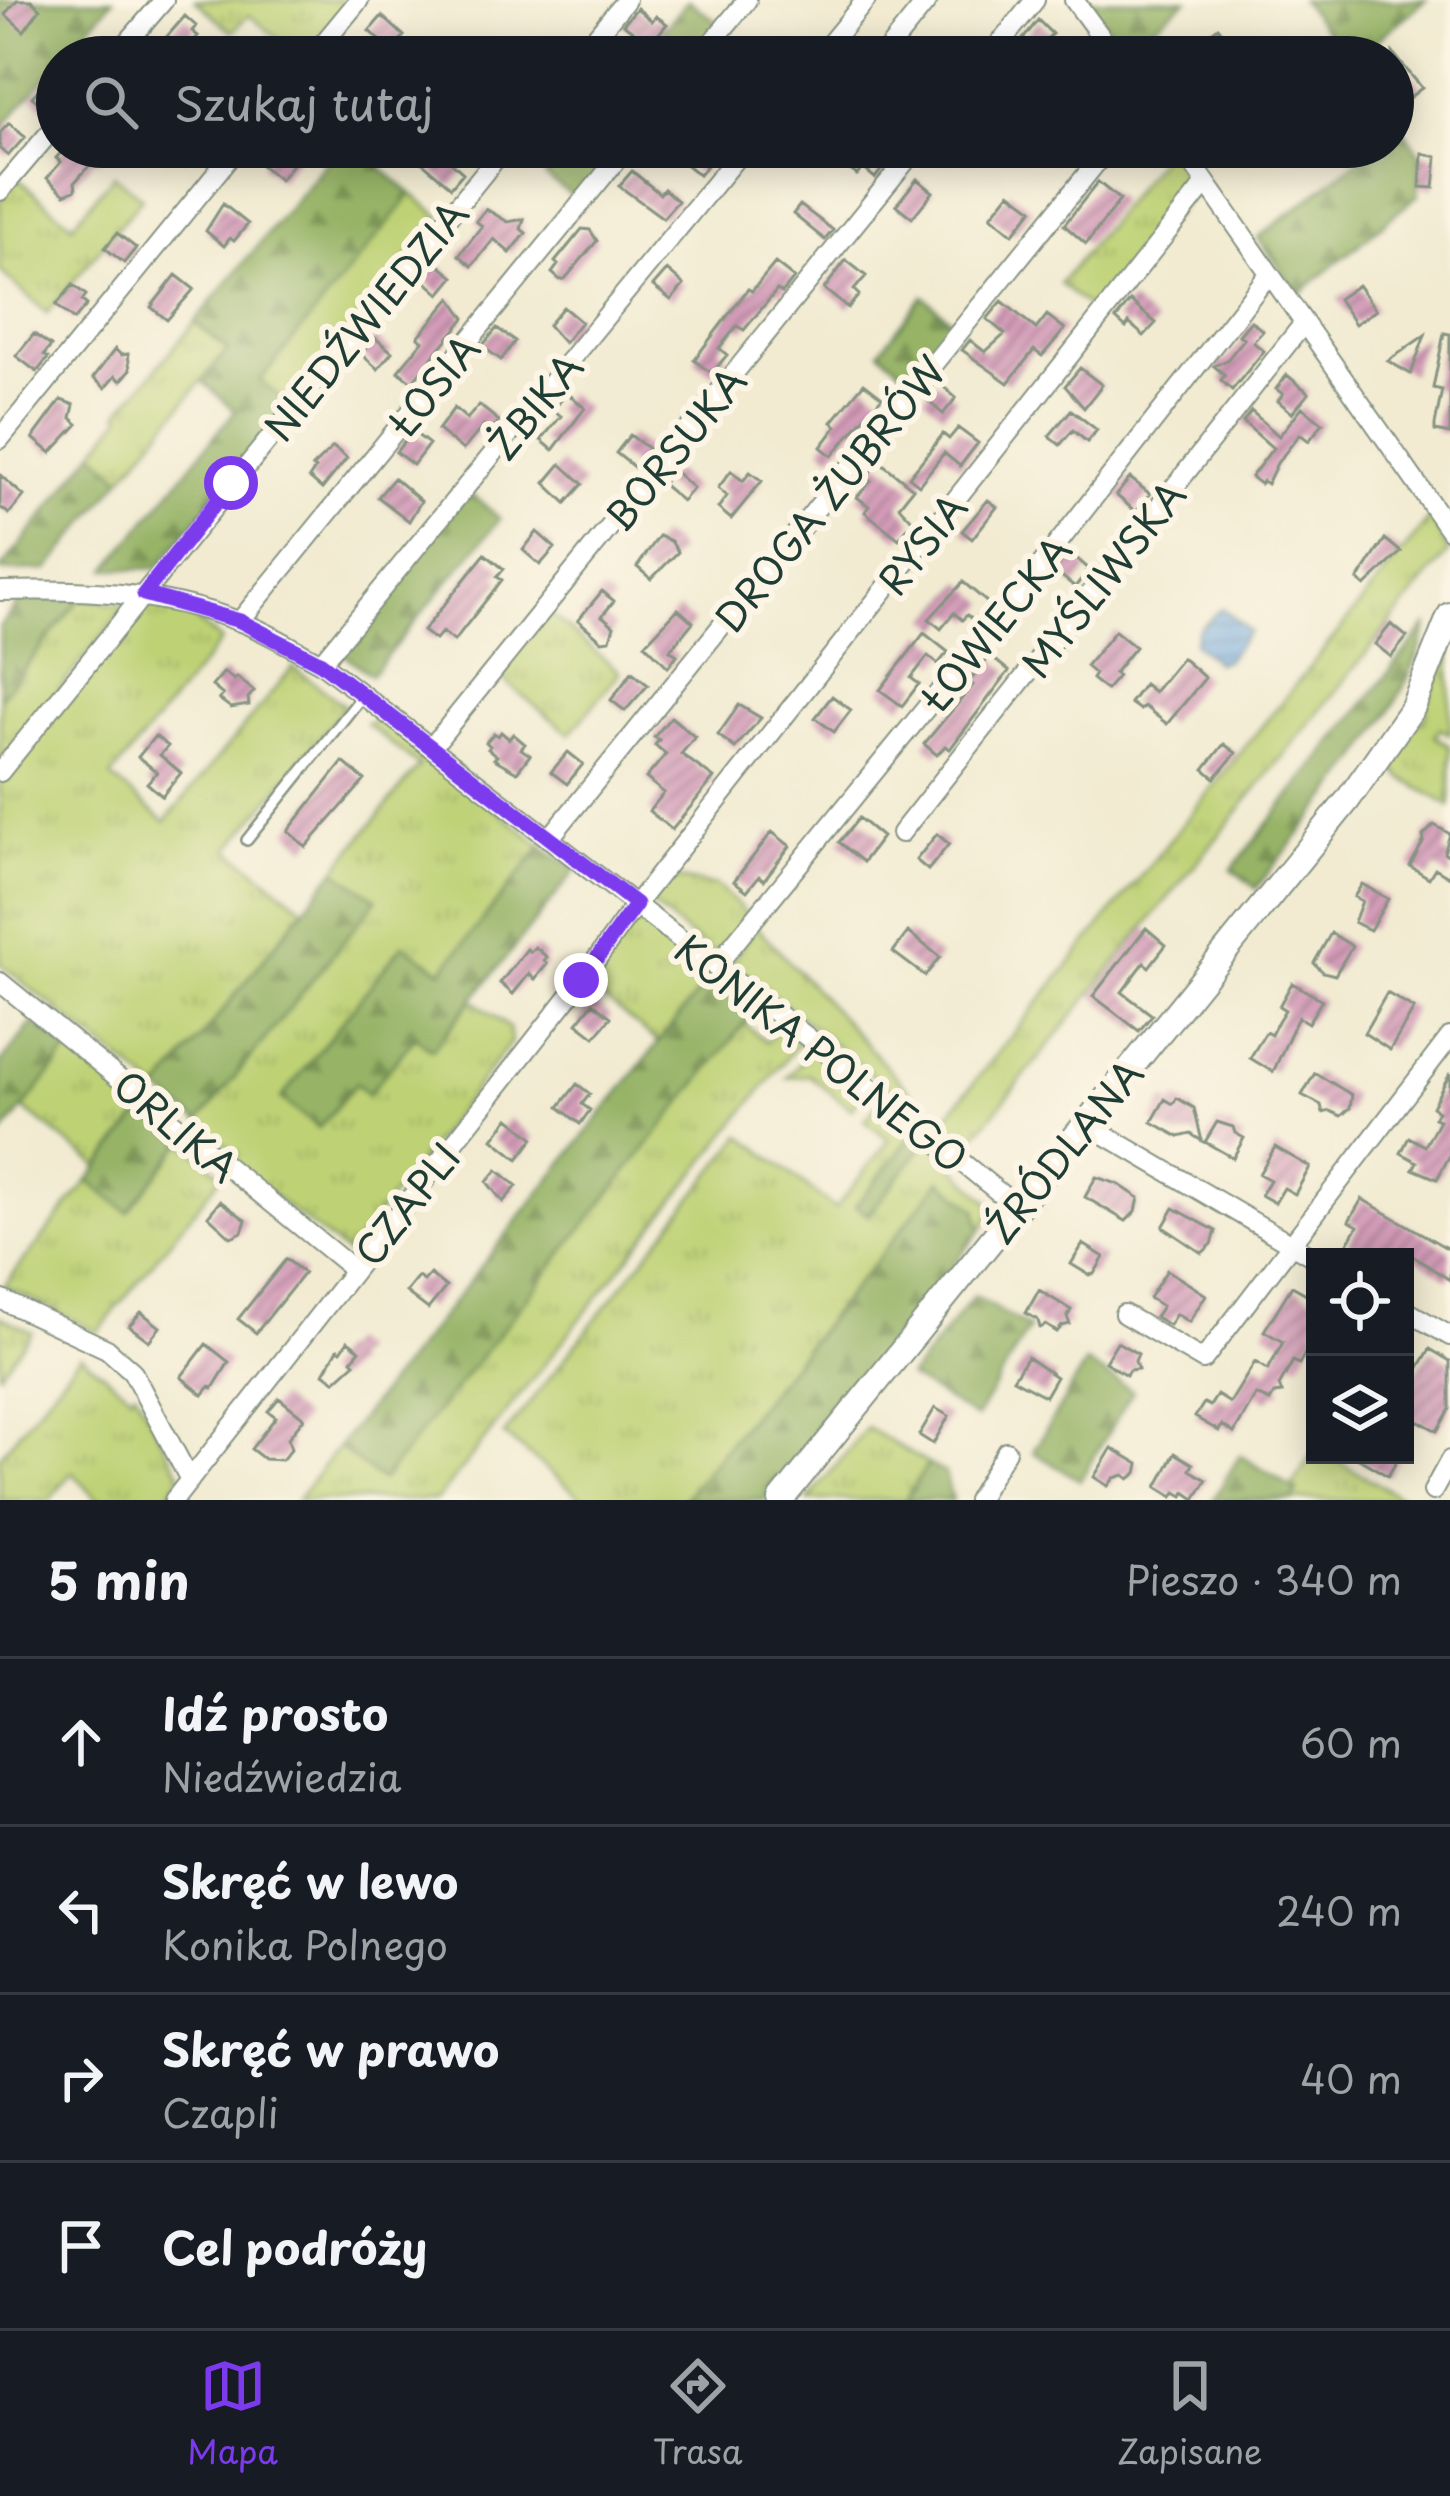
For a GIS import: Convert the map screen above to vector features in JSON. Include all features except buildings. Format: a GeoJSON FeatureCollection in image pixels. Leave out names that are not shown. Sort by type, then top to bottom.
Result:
{"type":"FeatureCollection","features":[{"type":"Feature","properties":{"kind":"main road","name":"ŹRÓDLANA"},"geometry":{"type":"LineString","coordinates":[[781,1500],[1347,801],[1413,707],[1450,615]]}},
{"type":"Feature","properties":{"kind":"street"},"geometry":{"type":"LineString","coordinates":[[133,36],[164,0]]}},
{"type":"Feature","properties":{"kind":"street"},"geometry":{"type":"LineString","coordinates":[[329,36],[359,0]]}},
{"type":"Feature","properties":{"kind":"street"},"geometry":{"type":"LineString","coordinates":[[596,36],[626,0]]}},
{"type":"Feature","properties":{"kind":"street"},"geometry":{"type":"LineString","coordinates":[[717,36],[747,0]]}},
{"type":"Feature","properties":{"kind":"street"},"geometry":{"type":"LineString","coordinates":[[836,36],[866,0]]}},
{"type":"Feature","properties":{"kind":"street"},"geometry":{"type":"LineString","coordinates":[[899,36],[928,0]]}},
{"type":"Feature","properties":{"kind":"street"},"geometry":{"type":"LineString","coordinates":[[1006,36],[1035,0]]}},
{"type":"Feature","properties":{"kind":"street"},"geometry":{"type":"LineString","coordinates":[[1074,0],[1101,36]]}},
{"type":"Feature","properties":{"kind":"street"},"geometry":{"type":"LineString","coordinates":[[0,190],[36,148]]}},
{"type":"Feature","properties":{"kind":"street"},"geometry":{"type":"LineString","coordinates":[[0,439],[221,168]]}},
{"type":"Feature","properties":{"kind":"street","name":"NIEDŹWIEDZIA"},"geometry":{"type":"LineString","coordinates":[[0,772],[488,168]]}},
{"type":"Feature","properties":{"kind":"street","name":"ŁOSIA"},"geometry":{"type":"LineString","coordinates":[[240,621],[610,168]]}},
{"type":"Feature","properties":{"kind":"street","name":"ŻBIKA"},"geometry":{"type":"LineString","coordinates":[[321,663],[729,168]]}},
{"type":"Feature","properties":{"kind":"street","name":"BORSUKA"},"geometry":{"type":"LineString","coordinates":[[431,748],[900,168]]}},
{"type":"Feature","properties":{"kind":"street","name":"DROGA ŻUBRÓW"},"geometry":{"type":"LineString","coordinates":[[549,839],[1092,168]]}},
{"type":"Feature","properties":{"kind":"street"},"geometry":{"type":"LineString","coordinates":[[1196,168],[1450,531]]}},
{"type":"Feature","properties":{"kind":"street","name":"RYSIA"},"geometry":{"type":"LineString","coordinates":[[636,904],[1206,183]]}},
{"type":"Feature","properties":{"kind":"street","name":"ŁOWIECKA"},"geometry":{"type":"LineString","coordinates":[[716,967],[993,626],[1269,274]]}},
{"type":"Feature","properties":{"kind":"street","name":"MYŚLIWSKA"},"geometry":{"type":"LineString","coordinates":[[901,833],[1304,323]]}},
{"type":"Feature","properties":{"kind":"street","name":"KONIKA POLNEGO"},"geometry":{"type":"LineString","coordinates":[[0,591],[98,589],[144,594],[240,621],[321,663],[636,904],[1017,1207]]}},
{"type":"Feature","properties":{"kind":"street","name":"CZAPLI"},"geometry":{"type":"LineString","coordinates":[[173,1500],[636,904]]}},
{"type":"Feature","properties":{"kind":"street","name":"ORLIKA"},"geometry":{"type":"LineString","coordinates":[[0,982],[353,1269]]}},
{"type":"Feature","properties":{"kind":"street"},"geometry":{"type":"LineString","coordinates":[[1124,1314],[1203,1360],[1450,1036]]}},
{"type":"Feature","properties":{"kind":"street"},"geometry":{"type":"LineString","coordinates":[[1085,1123],[1306,1253]]}},
{"type":"Feature","properties":{"kind":"street"},"geometry":{"type":"LineString","coordinates":[[0,1299],[107,1349],[132,1371],[190,1480]]}},
{"type":"Feature","properties":{"kind":"street"},"geometry":{"type":"LineString","coordinates":[[1414,1315],[1450,1336]]}},
{"type":"Feature","properties":{"kind":"street"},"geometry":{"type":"LineString","coordinates":[[977,1500],[1006,1451]]}},
{"type":"Feature","properties":{"kind":"street"},"geometry":{"type":"LineString","coordinates":[[1432,1491],[1450,1460]]}},
{"type":"Feature","properties":{"kind":"lane"},"geometry":{"type":"LineString","coordinates":[[247,840],[363,695]]}},
{"type":"Feature","properties":{"kind":"green space"},"geometry":{"type":"Polygon","coordinates":[[[0,0],[113,0],[81,36],[36,36],[36,88],[0,130],[0,0]]]}},
{"type":"Feature","properties":{"kind":"green space"},"geometry":{"type":"Polygon","coordinates":[[[195,0],[342,0],[349,6],[324,36],[275,36],[249,15],[232,32],[195,0]]]}},
{"type":"Feature","properties":{"kind":"green space"},"geometry":{"type":"Polygon","coordinates":[[[688,0],[721,25],[712,36],[659,36],[688,0]]]}},
{"type":"Feature","properties":{"kind":"green space"},"geometry":{"type":"Polygon","coordinates":[[[1088,0],[1187,0],[1141,36],[1114,36],[1088,0]]]}},
{"type":"Feature","properties":{"kind":"green space"},"geometry":{"type":"Polygon","coordinates":[[[1301,0],[1426,0],[1381,36],[1329,36],[1301,0]]]}},
{"type":"Feature","properties":{"kind":"green space"},"geometry":{"type":"Polygon","coordinates":[[[1414,144],[1421,153],[1418,195],[1299,294],[1258,238],[1348,168],[1414,168],[1414,144]]]}},
{"type":"Feature","properties":{"kind":"green space"},"geometry":{"type":"Polygon","coordinates":[[[322,168],[380,168],[412,194],[260,380],[289,404],[157,568],[107,569],[235,411],[202,381],[228,350],[195,322],[322,168]]]}},
{"type":"Feature","properties":{"kind":"green space"},"geometry":{"type":"Polygon","coordinates":[[[552,168],[605,168],[578,200],[545,176],[552,168]]]}},
{"type":"Feature","properties":{"kind":"green space"},"geometry":{"type":"Polygon","coordinates":[[[1152,168],[1180,168],[1194,189],[1096,314],[1060,284],[1152,168]]]}},
{"type":"Feature","properties":{"kind":"green space"},"geometry":{"type":"Polygon","coordinates":[[[114,175],[142,198],[47,313],[0,271],[0,199],[17,178],[72,225],[114,175]]]}},
{"type":"Feature","properties":{"kind":"green space"},"geometry":{"type":"Polygon","coordinates":[[[412,194],[441,217],[289,404],[260,381],[412,194]]]}},
{"type":"Feature","properties":{"kind":"green space"},"geometry":{"type":"Polygon","coordinates":[[[923,296],[957,325],[913,380],[880,351],[923,296]]]}},
{"type":"Feature","properties":{"kind":"green space"},"geometry":{"type":"Polygon","coordinates":[[[195,322],[228,349],[122,478],[94,452],[122,416],[119,413],[195,322]]]}},
{"type":"Feature","properties":{"kind":"green space"},"geometry":{"type":"Polygon","coordinates":[[[94,452],[122,478],[48,570],[0,571],[94,452]]]}},
{"type":"Feature","properties":{"kind":"green space"},"geometry":{"type":"Polygon","coordinates":[[[468,491],[500,519],[371,675],[337,649],[468,491]]]}},
{"type":"Feature","properties":{"kind":"green space"},"geometry":{"type":"Polygon","coordinates":[[[1431,517],[1448,552],[965,1149],[938,1127],[1431,517]]]}},
{"type":"Feature","properties":{"kind":"green space"},"geometry":{"type":"Polygon","coordinates":[[[23,597],[81,598],[0,698],[0,626],[23,597]]]}},
{"type":"Feature","properties":{"kind":"green space"},"geometry":{"type":"Polygon","coordinates":[[[81,598],[126,606],[0,763],[0,698],[81,598]]]}},
{"type":"Feature","properties":{"kind":"green space"},"geometry":{"type":"Polygon","coordinates":[[[142,601],[189,614],[221,641],[111,777],[165,822],[293,667],[345,706],[229,849],[304,908],[159,1091],[0,964],[0,779],[142,601]]]}},
{"type":"Feature","properties":{"kind":"green space"},"geometry":{"type":"Polygon","coordinates":[[[548,612],[620,672],[570,734],[497,675],[548,612]]]}},
{"type":"Feature","properties":{"kind":"green space"},"geometry":{"type":"Polygon","coordinates":[[[1428,624],[1415,661],[1378,730],[1256,888],[1232,869],[1428,624]]]}},
{"type":"Feature","properties":{"kind":"green space"},"geometry":{"type":"Polygon","coordinates":[[[1450,650],[1450,734],[1440,729],[1435,736],[1450,746],[1450,806],[1402,778],[1390,764],[1417,722],[1424,721],[1424,709],[1450,650]]]}},
{"type":"Feature","properties":{"kind":"green space"},"geometry":{"type":"Polygon","coordinates":[[[387,723],[542,846],[441,972],[403,945],[356,1083],[367,1094],[415,1037],[432,1049],[472,999],[509,1028],[511,1042],[347,1254],[231,1163],[237,1154],[199,1122],[376,899],[335,870],[419,766],[366,724],[387,723]]]}},
{"type":"Feature","properties":{"kind":"green space"},"geometry":{"type":"Polygon","coordinates":[[[542,846],[576,870],[432,1050],[415,1037],[368,1094],[356,1083],[319,1128],[281,1099],[403,944],[442,971],[542,846]]]}},
{"type":"Feature","properties":{"kind":"green space"},"geometry":{"type":"Polygon","coordinates":[[[335,870],[377,899],[199,1122],[159,1091],[335,870]]]}},
{"type":"Feature","properties":{"kind":"green space"},"geometry":{"type":"Polygon","coordinates":[[[663,876],[717,886],[750,917],[717,951],[708,951],[650,904],[648,896],[663,876]]]}},
{"type":"Feature","properties":{"kind":"green space"},"geometry":{"type":"Polygon","coordinates":[[[642,922],[713,974],[658,1042],[587,986],[631,924],[642,922]]]}},
{"type":"Feature","properties":{"kind":"green space"},"geometry":{"type":"Polygon","coordinates":[[[756,926],[930,1113],[926,1118],[732,962],[756,926]]]}},
{"type":"Feature","properties":{"kind":"green space"},"geometry":{"type":"Polygon","coordinates":[[[713,974],[756,1009],[382,1481],[338,1447],[713,974]]]}},
{"type":"Feature","properties":{"kind":"green space"},"geometry":{"type":"Polygon","coordinates":[[[33,1022],[69,1050],[0,1138],[0,1064],[33,1022]]]}},
{"type":"Feature","properties":{"kind":"green space"},"geometry":{"type":"Polygon","coordinates":[[[744,1024],[767,1042],[779,1027],[800,1041],[437,1500],[297,1500],[338,1447],[382,1480],[744,1024]]]}},
{"type":"Feature","properties":{"kind":"green space"},"geometry":{"type":"Polygon","coordinates":[[[69,1050],[145,1109],[99,1167],[23,1108],[69,1050]]]}},
{"type":"Feature","properties":{"kind":"green space"},"geometry":{"type":"Polygon","coordinates":[[[812,1050],[865,1091],[851,1109],[809,1075],[787,1078],[812,1050]]]}},
{"type":"Feature","properties":{"kind":"green space"},"geometry":{"type":"Polygon","coordinates":[[[879,1102],[916,1131],[856,1206],[869,1214],[928,1140],[989,1202],[992,1213],[980,1231],[977,1210],[859,1280],[683,1500],[585,1500],[504,1435],[742,1135],[835,1209],[889,1140],[865,1120],[879,1102]]]}},
{"type":"Feature","properties":{"kind":"green space"},"geometry":{"type":"Polygon","coordinates":[[[145,1109],[183,1142],[128,1212],[88,1181],[145,1109]]]}},
{"type":"Feature","properties":{"kind":"green space"},"geometry":{"type":"Polygon","coordinates":[[[916,1131],[928,1140],[868,1215],[855,1206],[916,1131]]]}},
{"type":"Feature","properties":{"kind":"green space"},"geometry":{"type":"Polygon","coordinates":[[[183,1142],[222,1175],[98,1332],[4,1286],[88,1181],[128,1211],[183,1142]]]}},
{"type":"Feature","properties":{"kind":"green space"},"geometry":{"type":"Polygon","coordinates":[[[941,1180],[977,1210],[980,1231],[764,1500],[683,1500],[941,1180]]]}},
{"type":"Feature","properties":{"kind":"green space"},"geometry":{"type":"Polygon","coordinates":[[[974,1296],[1029,1328],[976,1418],[909,1377],[974,1296]]]}},
{"type":"Feature","properties":{"kind":"green space"},"geometry":{"type":"Polygon","coordinates":[[[0,1316],[32,1332],[0,1373],[0,1316]]]}},
{"type":"Feature","properties":{"kind":"green space"},"geometry":{"type":"Polygon","coordinates":[[[80,1355],[131,1395],[135,1391],[181,1475],[166,1500],[98,1500],[72,1472],[50,1500],[0,1500],[0,1456],[80,1355]]]}},
{"type":"Feature","properties":{"kind":"green space"},"geometry":{"type":"Polygon","coordinates":[[[1086,1363],[1133,1391],[1080,1480],[1033,1452],[1086,1363]]]}},
{"type":"Feature","properties":{"kind":"green space"},"geometry":{"type":"Polygon","coordinates":[[[867,1428],[928,1464],[905,1500],[808,1500],[867,1428]]]}},
{"type":"Feature","properties":{"kind":"green space"},"geometry":{"type":"Polygon","coordinates":[[[1240,1455],[1297,1491],[1292,1500],[1213,1500],[1240,1455]]]}},
{"type":"Feature","properties":{"kind":"green space"},"geometry":{"type":"Polygon","coordinates":[[[928,1464],[945,1473],[952,1500],[905,1500],[928,1464]]]}},
{"type":"Feature","properties":{"kind":"green space"},"geometry":{"type":"Polygon","coordinates":[[[1306,1464],[1343,1464],[1406,1500],[1292,1500],[1297,1491],[1292,1487],[1306,1464]]]}},
{"type":"Feature","properties":{"kind":"water"},"geometry":{"type":"Polygon","coordinates":[[[1222,608],[1249,631],[1227,659],[1216,663],[1194,643],[1198,630],[1222,608]]]}},
{"type":"Feature","properties":{"kind":"route"},"geometry":{"type":"LineString","coordinates":[[231,483],[144,594],[240,621],[321,663],[636,904],[581,980]]}}]}
